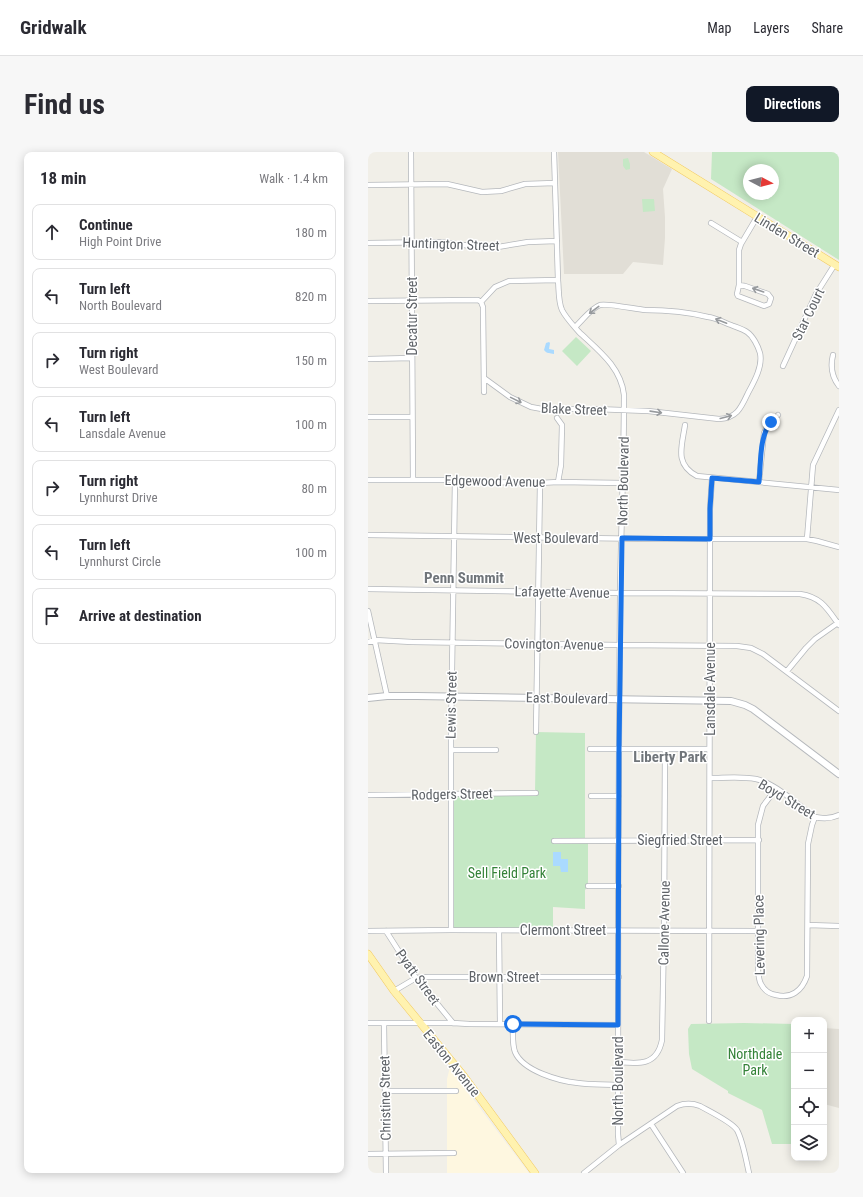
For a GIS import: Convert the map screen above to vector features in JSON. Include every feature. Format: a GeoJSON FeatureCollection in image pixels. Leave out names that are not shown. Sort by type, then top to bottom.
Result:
{"type":"FeatureCollection","features":[{"type":"Feature","properties":{"kind":"main road","name":"Linden Street"},"geometry":{"type":"LineString","coordinates":[[654,152],[837,265]]}},
{"type":"Feature","properties":{"kind":"main road","name":"Easton Avenue"},"geometry":{"type":"LineString","coordinates":[[368,954],[394,991],[460,1071],[535,1173]]}},
{"type":"Feature","properties":{"kind":"street","name":"Decatur Street"},"geometry":{"type":"LineString","coordinates":[[410,152],[413,480]]}},
{"type":"Feature","properties":{"kind":"street","name":"North Boulevard"},"geometry":{"type":"LineString","coordinates":[[554,152],[558,280],[562,310],[575,327],[615,368],[622,380],[623,388],[624,410],[620,593],[618,840],[619,1145]]}},
{"type":"Feature","properties":{"kind":"street"},"geometry":{"type":"LineString","coordinates":[[368,184],[447,184],[482,192],[501,190],[524,184],[555,183]]}},
{"type":"Feature","properties":{"kind":"street"},"geometry":{"type":"LineString","coordinates":[[739,285],[768,294],[771,298],[769,304],[764,306],[738,296],[737,294],[739,285],[739,250],[757,217]]}},
{"type":"Feature","properties":{"kind":"street"},"geometry":{"type":"LineString","coordinates":[[711,223],[742,242]]}},
{"type":"Feature","properties":{"kind":"street","name":"Huntington Street"},"geometry":{"type":"LineString","coordinates":[[368,243],[447,242],[492,248],[528,242],[557,241]]}},
{"type":"Feature","properties":{"kind":"street","name":"Star Court"},"geometry":{"type":"LineString","coordinates":[[783,366],[816,294],[837,265]]}},
{"type":"Feature","properties":{"kind":"street"},"geometry":{"type":"LineString","coordinates":[[481,302],[495,287],[508,280],[558,280]]}},
{"type":"Feature","properties":{"kind":"street"},"geometry":{"type":"LineString","coordinates":[[368,301],[478,300],[481,302],[483,307],[484,392]]}},
{"type":"Feature","properties":{"kind":"street","name":"Blake Street"},"geometry":{"type":"LineString","coordinates":[[484,378],[510,397],[531,407],[542,409],[648,411],[723,419],[734,415],[742,406],[759,369],[760,357],[756,344],[748,333],[709,317],[603,304],[594,309],[575,327]]}},
{"type":"Feature","properties":{"kind":"street"},"geometry":{"type":"LineString","coordinates":[[833,355],[832,371],[839,386]]}},
{"type":"Feature","properties":{"kind":"street"},"geometry":{"type":"LineString","coordinates":[[368,359],[412,358]]}},
{"type":"Feature","properties":{"kind":"street"},"geometry":{"type":"LineString","coordinates":[[806,539],[812,470],[815,460],[839,410]]}},
{"type":"Feature","properties":{"kind":"street"},"geometry":{"type":"LineString","coordinates":[[759,482],[764,433],[768,425],[778,415]]}},
{"type":"Feature","properties":{"kind":"street"},"geometry":{"type":"LineString","coordinates":[[368,417],[412,417]]}},
{"type":"Feature","properties":{"kind":"street"},"geometry":{"type":"LineString","coordinates":[[557,418],[562,425],[558,482]]}},
{"type":"Feature","properties":{"kind":"street"},"geometry":{"type":"LineString","coordinates":[[685,424],[681,456],[684,466],[697,476],[839,490]]}},
{"type":"Feature","properties":{"kind":"street","name":"Lansdale Avenue"},"geometry":{"type":"LineString","coordinates":[[709,1021],[710,509],[712,478]]}},
{"type":"Feature","properties":{"kind":"street","name":"Edgewood Avenue"},"geometry":{"type":"LineString","coordinates":[[368,480],[623,483]]}},
{"type":"Feature","properties":{"kind":"street","name":"Lewis Street"},"geometry":{"type":"LineString","coordinates":[[452,930],[451,750],[455,480]]}},
{"type":"Feature","properties":{"kind":"street"},"geometry":{"type":"LineString","coordinates":[[536,732],[540,483]]}},
{"type":"Feature","properties":{"kind":"street","name":"West Boulevard"},"geometry":{"type":"LineString","coordinates":[[368,535],[539,538],[806,539],[839,547]]}},
{"type":"Feature","properties":{"kind":"street","name":"Lafayette Avenue"},"geometry":{"type":"LineString","coordinates":[[368,589],[808,595],[825,606],[839,623]]}},
{"type":"Feature","properties":{"kind":"street"},"geometry":{"type":"LineString","coordinates":[[368,611],[387,696]]}},
{"type":"Feature","properties":{"kind":"street"},"geometry":{"type":"LineString","coordinates":[[787,671],[815,639],[839,623]]}},
{"type":"Feature","properties":{"kind":"street","name":"Covington Avenue"},"geometry":{"type":"LineString","coordinates":[[368,642],[375,640],[538,644],[710,645],[751,648],[769,658],[839,711]]}},
{"type":"Feature","properties":{"kind":"street","name":"East Boulevard"},"geometry":{"type":"LineString","coordinates":[[368,698],[387,696],[732,701],[745,704],[753,709],[839,774]]}},
{"type":"Feature","properties":{"kind":"street"},"geometry":{"type":"LineString","coordinates":[[590,749],[709,749]]}},
{"type":"Feature","properties":{"kind":"street","name":"Callone Avenue"},"geometry":{"type":"LineString","coordinates":[[618,1062],[647,1062],[656,1054],[661,1043],[664,931],[665,749]]}},
{"type":"Feature","properties":{"kind":"street"},"geometry":{"type":"LineString","coordinates":[[451,750],[496,750]]}},
{"type":"Feature","properties":{"kind":"street","name":"Boyd Street"},"geometry":{"type":"LineString","coordinates":[[710,778],[757,779],[776,789],[815,817],[821,819],[839,815]]}},
{"type":"Feature","properties":{"kind":"street","name":"Levering Place"},"geometry":{"type":"LineString","coordinates":[[776,789],[766,800],[761,809],[758,825],[758,972],[761,984],[773,995],[786,997],[794,994],[804,984],[807,976],[808,844],[815,817]]}},
{"type":"Feature","properties":{"kind":"street","name":"Rodgers Street"},"geometry":{"type":"LineString","coordinates":[[368,795],[536,793]]}},
{"type":"Feature","properties":{"kind":"street"},"geometry":{"type":"LineString","coordinates":[[591,796],[619,796]]}},
{"type":"Feature","properties":{"kind":"street","name":"Siegfried Street"},"geometry":{"type":"LineString","coordinates":[[554,841],[759,840]]}},
{"type":"Feature","properties":{"kind":"street"},"geometry":{"type":"LineString","coordinates":[[588,886],[619,886]]}},
{"type":"Feature","properties":{"kind":"street"},"geometry":{"type":"LineString","coordinates":[[808,926],[839,926]]}},
{"type":"Feature","properties":{"kind":"street","name":"Pyatt Street"},"geometry":{"type":"LineString","coordinates":[[386,930],[416,978],[453,1023]]}},
{"type":"Feature","properties":{"kind":"street"},"geometry":{"type":"LineString","coordinates":[[499,930],[500,1024]]}},
{"type":"Feature","properties":{"kind":"street","name":"Clermont Street"},"geometry":{"type":"LineString","coordinates":[[368,931],[758,931]]}},
{"type":"Feature","properties":{"kind":"street","name":"Brown Street"},"geometry":{"type":"LineString","coordinates":[[394,991],[416,978],[428,977],[619,977]]}},
{"type":"Feature","properties":{"kind":"street"},"geometry":{"type":"LineString","coordinates":[[368,1024],[453,1023],[618,1025]]}},
{"type":"Feature","properties":{"kind":"street","name":"Christine Street"},"geometry":{"type":"LineString","coordinates":[[384,1024],[386,1173]]}},
{"type":"Feature","properties":{"kind":"street"},"geometry":{"type":"LineString","coordinates":[[513,1024],[515,1052],[520,1060],[530,1068],[557,1079],[579,1084],[618,1085]]}},
{"type":"Feature","properties":{"kind":"street"},"geometry":{"type":"LineString","coordinates":[[385,1091],[456,1091]]}},
{"type":"Feature","properties":{"kind":"street"},"geometry":{"type":"LineString","coordinates":[[584,1173],[619,1145],[676,1106],[683,1104],[694,1104],[733,1126],[737,1131],[749,1173]]}},
{"type":"Feature","properties":{"kind":"street"},"geometry":{"type":"LineString","coordinates":[[651,1124],[683,1173]]}},
{"type":"Feature","properties":{"kind":"street"},"geometry":{"type":"LineString","coordinates":[[368,1154],[454,1153]]}},
{"type":"Feature","properties":{"kind":"shaded area"},"geometry":{"type":"Polygon","coordinates":[[[558,152],[644,152],[672,169],[663,189],[665,238],[663,265],[633,262],[623,274],[564,274],[558,152]]]}},
{"type":"Feature","properties":{"kind":"shaded area"},"geometry":{"type":"Polygon","coordinates":[[[827,1028],[839,1029],[839,1108],[827,1105],[827,1028]]]}},
{"type":"Feature","properties":{"kind":"shaded area"},"geometry":{"type":"Polygon","coordinates":[[[450,1067],[529,1173],[447,1173],[447,1079],[450,1067]]]}},
{"type":"Feature","properties":{"kind":"green space"},"geometry":{"type":"Polygon","coordinates":[[[712,152],[839,152],[839,260],[744,200],[779,200],[779,164],[743,164],[743,199],[711,179],[712,152]]]}},
{"type":"Feature","properties":{"kind":"green space"},"geometry":{"type":"Polygon","coordinates":[[[628,158],[630,169],[626,170],[623,166],[623,159],[628,158]]]}},
{"type":"Feature","properties":{"kind":"green space"},"geometry":{"type":"Polygon","coordinates":[[[642,199],[654,199],[655,211],[643,212],[642,199]]]}},
{"type":"Feature","properties":{"kind":"green space"},"geometry":{"type":"Polygon","coordinates":[[[576,337],[591,351],[577,366],[562,351],[576,337]]]}},
{"type":"Feature","properties":{"kind":"green space","name":"Sell Field Park"},"geometry":{"type":"Polygon","coordinates":[[[536,732],[585,733],[585,841],[588,841],[588,886],[585,890],[585,909],[553,907],[553,931],[451,930],[448,795],[535,793],[536,732]]]}},
{"type":"Feature","properties":{"kind":"green space","name":"Northdale Park"},"geometry":{"type":"Polygon","coordinates":[[[691,1024],[791,1024],[791,1144],[772,1144],[762,1110],[728,1093],[728,1091],[692,1069],[689,1054],[688,1029],[691,1024]]]}},
{"type":"Feature","properties":{"kind":"water"},"geometry":{"type":"Polygon","coordinates":[[[549,342],[549,349],[554,350],[554,354],[547,353],[544,350],[546,343],[549,342]]]}},
{"type":"Feature","properties":{"kind":"water"},"geometry":{"type":"Polygon","coordinates":[[[553,852],[561,852],[561,859],[568,859],[568,872],[561,872],[560,866],[553,866],[553,852]]]}},
{"type":"Feature","properties":{"kind":"district","name":"Penn Summit"},"geometry":{"type":"Point","coordinates":[464,578]}},
{"type":"Feature","properties":{"kind":"district","name":"Liberty Park"},"geometry":{"type":"Point","coordinates":[670,757]}},
{"type":"Feature","properties":{"kind":"route"},"geometry":{"type":"LineString","coordinates":[[513,1024],[618,1025],[620,593],[622,538],[710,539],[712,478],[759,482],[763,437],[765,430],[771,422]]}}]}
